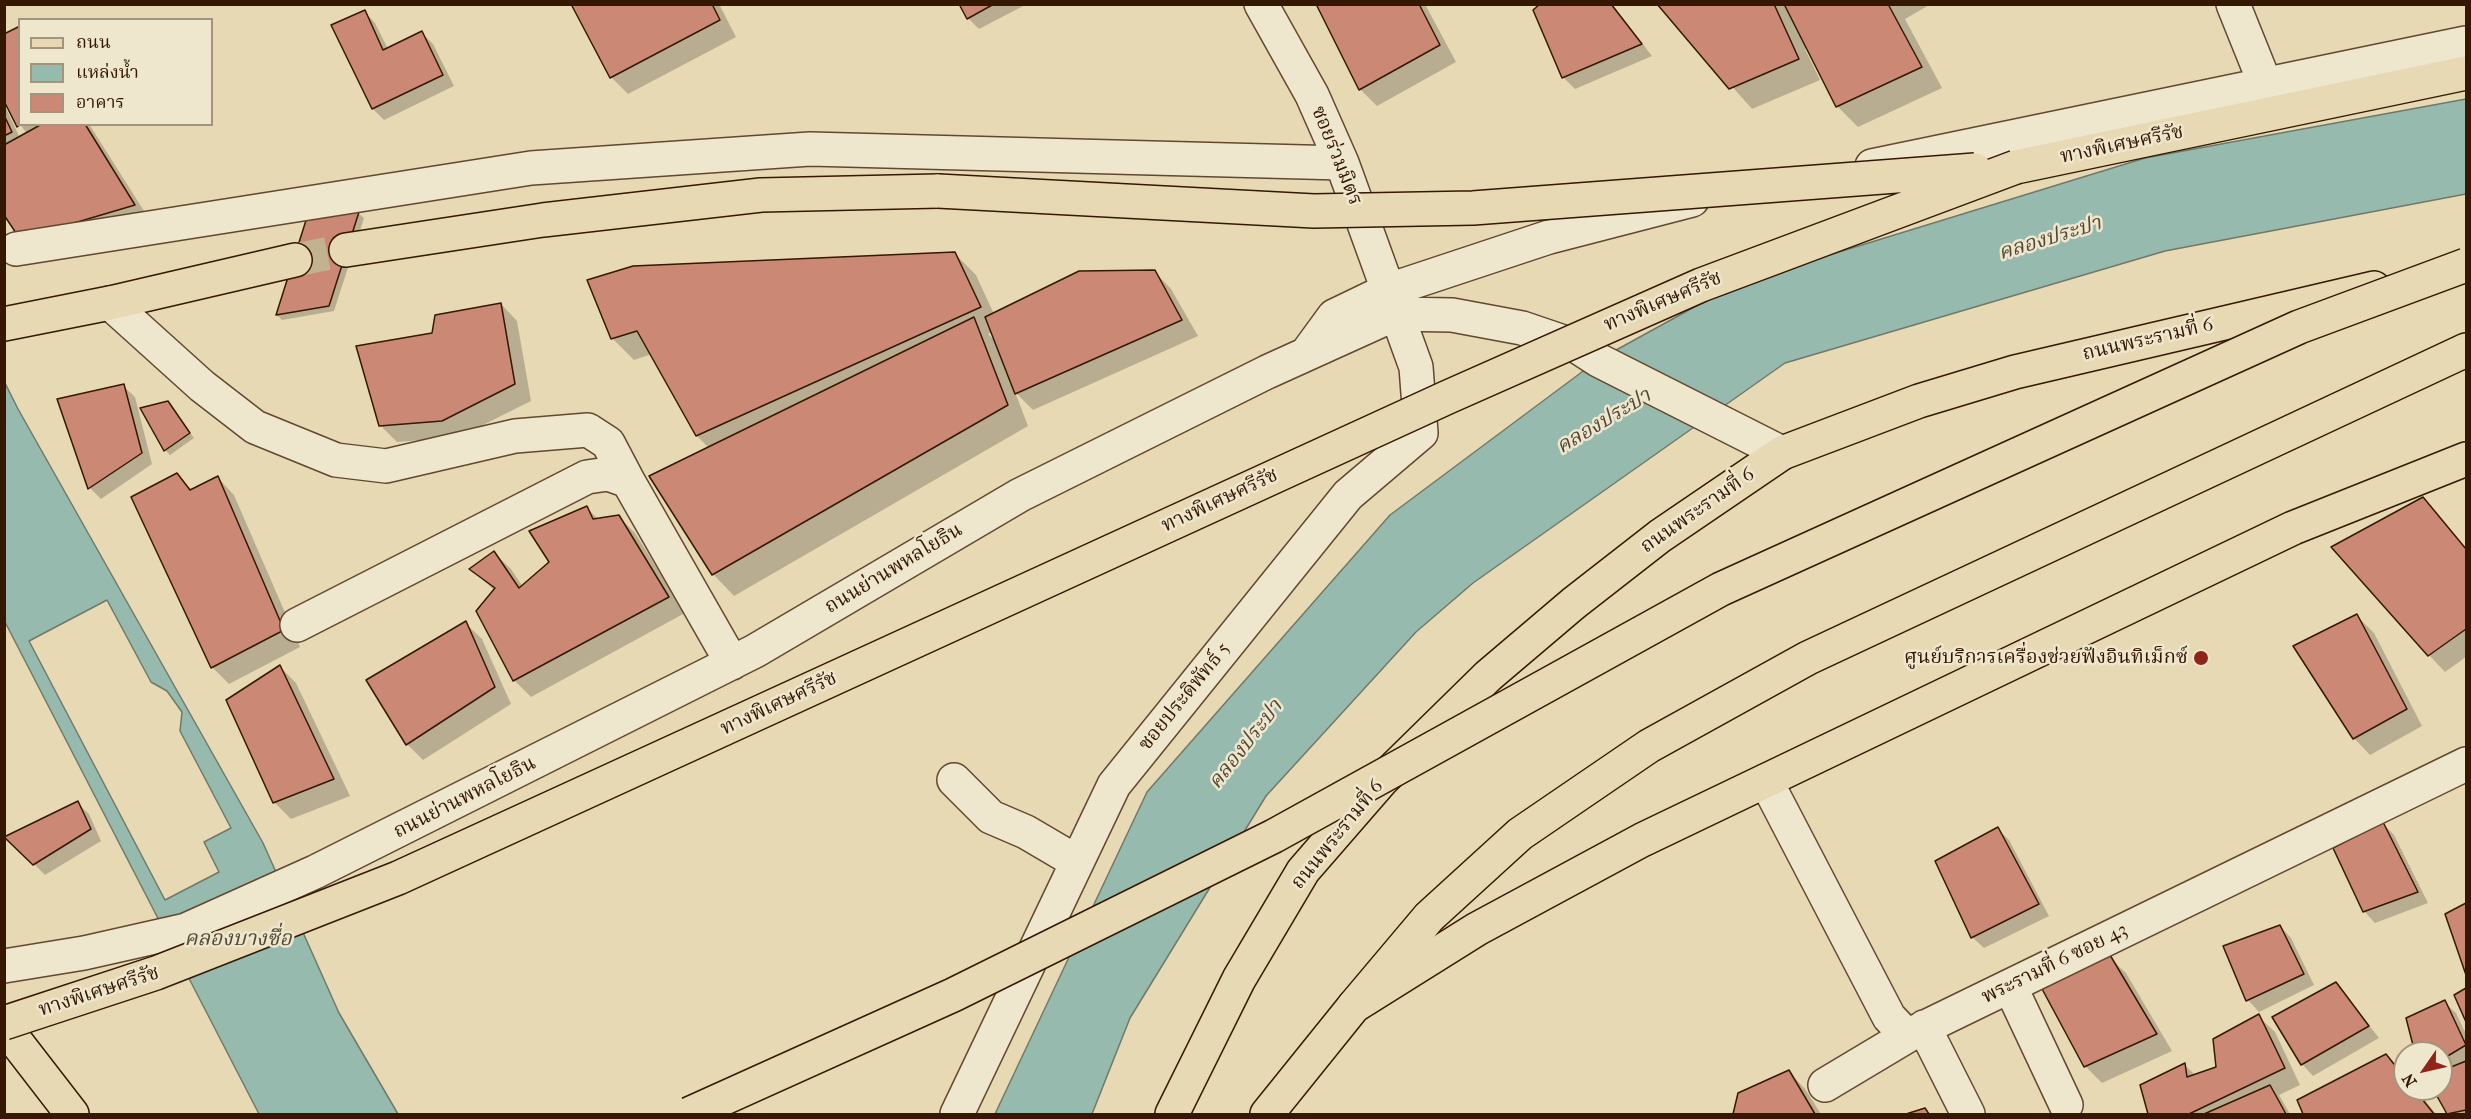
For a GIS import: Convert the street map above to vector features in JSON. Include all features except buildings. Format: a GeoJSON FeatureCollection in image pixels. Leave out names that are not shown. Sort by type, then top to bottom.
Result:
{"type":"FeatureCollection","features":[{"type":"Feature","properties":{"kind":"main road","name":"ทางพิเศษศรีรัช"},"geometry":{"type":"LineString","coordinates":[[4,1024],[156,973],[398,878],[1263,481],[1680,294],[2016,167],[2466,73]]}},
{"type":"Feature","properties":{"kind":"main road"},"geometry":{"type":"LineString","coordinates":[[346,250],[543,220],[761,195],[938,191],[1314,211],[1473,208],[2016,167]]}},
{"type":"Feature","properties":{"kind":"main road"},"geometry":{"type":"LineString","coordinates":[[4,324],[110,303],[295,260]]}},
{"type":"Feature","properties":{"kind":"main road"},"geometry":{"type":"LineString","coordinates":[[689,1114],[953,995],[1274,836],[1721,589],[2289,332],[2466,266]]}},
{"type":"Feature","properties":{"kind":"main road","name":"ถนนพระรามที่ 6"},"geometry":{"type":"LineString","coordinates":[[1172,1114],[1239,979],[1303,871],[1382,780],[1488,676],[1574,603],[1660,537],[1782,453],[1919,401],[2015,372],[2466,266]]}},
{"type":"Feature","properties":{"kind":"main road"},"geometry":{"type":"LineString","coordinates":[[1267,1114],[1429,917],[1520,834],[1649,746],[1808,658],[2466,350]]}},
{"type":"Feature","properties":{"kind":"main road"},"geometry":{"type":"LineString","coordinates":[[1354,1006],[1477,929],[1642,840],[2293,528],[2466,459]]}},
{"type":"Feature","properties":{"kind":"main road"},"geometry":{"type":"LineString","coordinates":[[4,1024],[72,1114]]}},
{"type":"Feature","properties":{"kind":"street","name":"ซอยร่วมมิตร"},"geometry":{"type":"LineString","coordinates":[[1261,4],[1312,95],[1342,164],[1390,302]]}},
{"type":"Feature","properties":{"kind":"street"},"geometry":{"type":"LineString","coordinates":[[2233,4],[2266,86]]}},
{"type":"Feature","properties":{"kind":"street"},"geometry":{"type":"LineString","coordinates":[[1390,302],[1549,237],[1726,191],[1899,162],[2466,43]]}},
{"type":"Feature","properties":{"kind":"street"},"geometry":{"type":"LineString","coordinates":[[16,249],[531,168],[787,151],[1342,164]]}},
{"type":"Feature","properties":{"kind":"street","name":"ถนนย่านพหลโยธิน"},"geometry":{"type":"LineString","coordinates":[[4,966],[84,953],[186,930],[315,872],[732,663],[1020,495],[1306,354],[1390,302],[1522,328],[1578,347],[1598,360],[1782,453]]}},
{"type":"Feature","properties":{"kind":"street","name":"ซอยประดิพัทธ์ 5"},"geometry":{"type":"LineString","coordinates":[[957,1114],[1114,785],[1348,495],[1421,434],[1416,367],[1390,302]]}},
{"type":"Feature","properties":{"kind":"street"},"geometry":{"type":"LineString","coordinates":[[110,303],[202,386],[255,427],[336,460],[386,466],[515,436],[588,430],[608,443],[732,663]]}},
{"type":"Feature","properties":{"kind":"street"},"geometry":{"type":"LineString","coordinates":[[297,625],[587,477],[608,474],[628,482]]}},
{"type":"Feature","properties":{"kind":"street","name":"พระรามที่ 6 ซอย 43"},"geometry":{"type":"LineString","coordinates":[[1825,1085],[1915,1032],[2466,764]]}},
{"type":"Feature","properties":{"kind":"street"},"geometry":{"type":"LineString","coordinates":[[954,780],[992,817],[1026,832],[1077,862]]}},
{"type":"Feature","properties":{"kind":"street"},"geometry":{"type":"LineString","coordinates":[[1766,781],[1889,1017],[1915,1032],[1968,1114]]}},
{"type":"Feature","properties":{"kind":"street"},"geometry":{"type":"LineString","coordinates":[[2010,986],[2066,1106]]}},
{"type":"Feature","properties":{"kind":"water","name":"คลองประปา"},"geometry":{"type":"Polygon","coordinates":[[[2466,99],[2466,194],[2165,251],[1785,363],[1473,583],[1416,632],[1266,796],[1130,1018],[1092,1114],[995,1114],[1147,792],[1390,515],[1598,360],[1738,283],[2145,158],[2466,99]]]}},
{"type":"Feature","properties":{"kind":"water","name":"คลองบางซื่อ"},"geometry":{"type":"Polygon","coordinates":[[[4,381],[263,843],[339,1013],[398,1114],[259,1114],[5,622],[4,381]],[[107,600],[29,641],[165,900],[219,872],[204,842],[231,828],[180,731],[182,712],[167,691],[151,682],[107,600]]]}},
{"type":"Feature","properties":{"kind":"tunnel"},"geometry":{"type":"LineString","coordinates":[[295,260],[346,250]]}},
{"type":"Feature","properties":{"kind":"place","name":"ศูนย์บริการเครื่องช่วยฟังอินทิเม็กซ์"},"geometry":{"type":"Point","coordinates":[2201,658]}}]}
